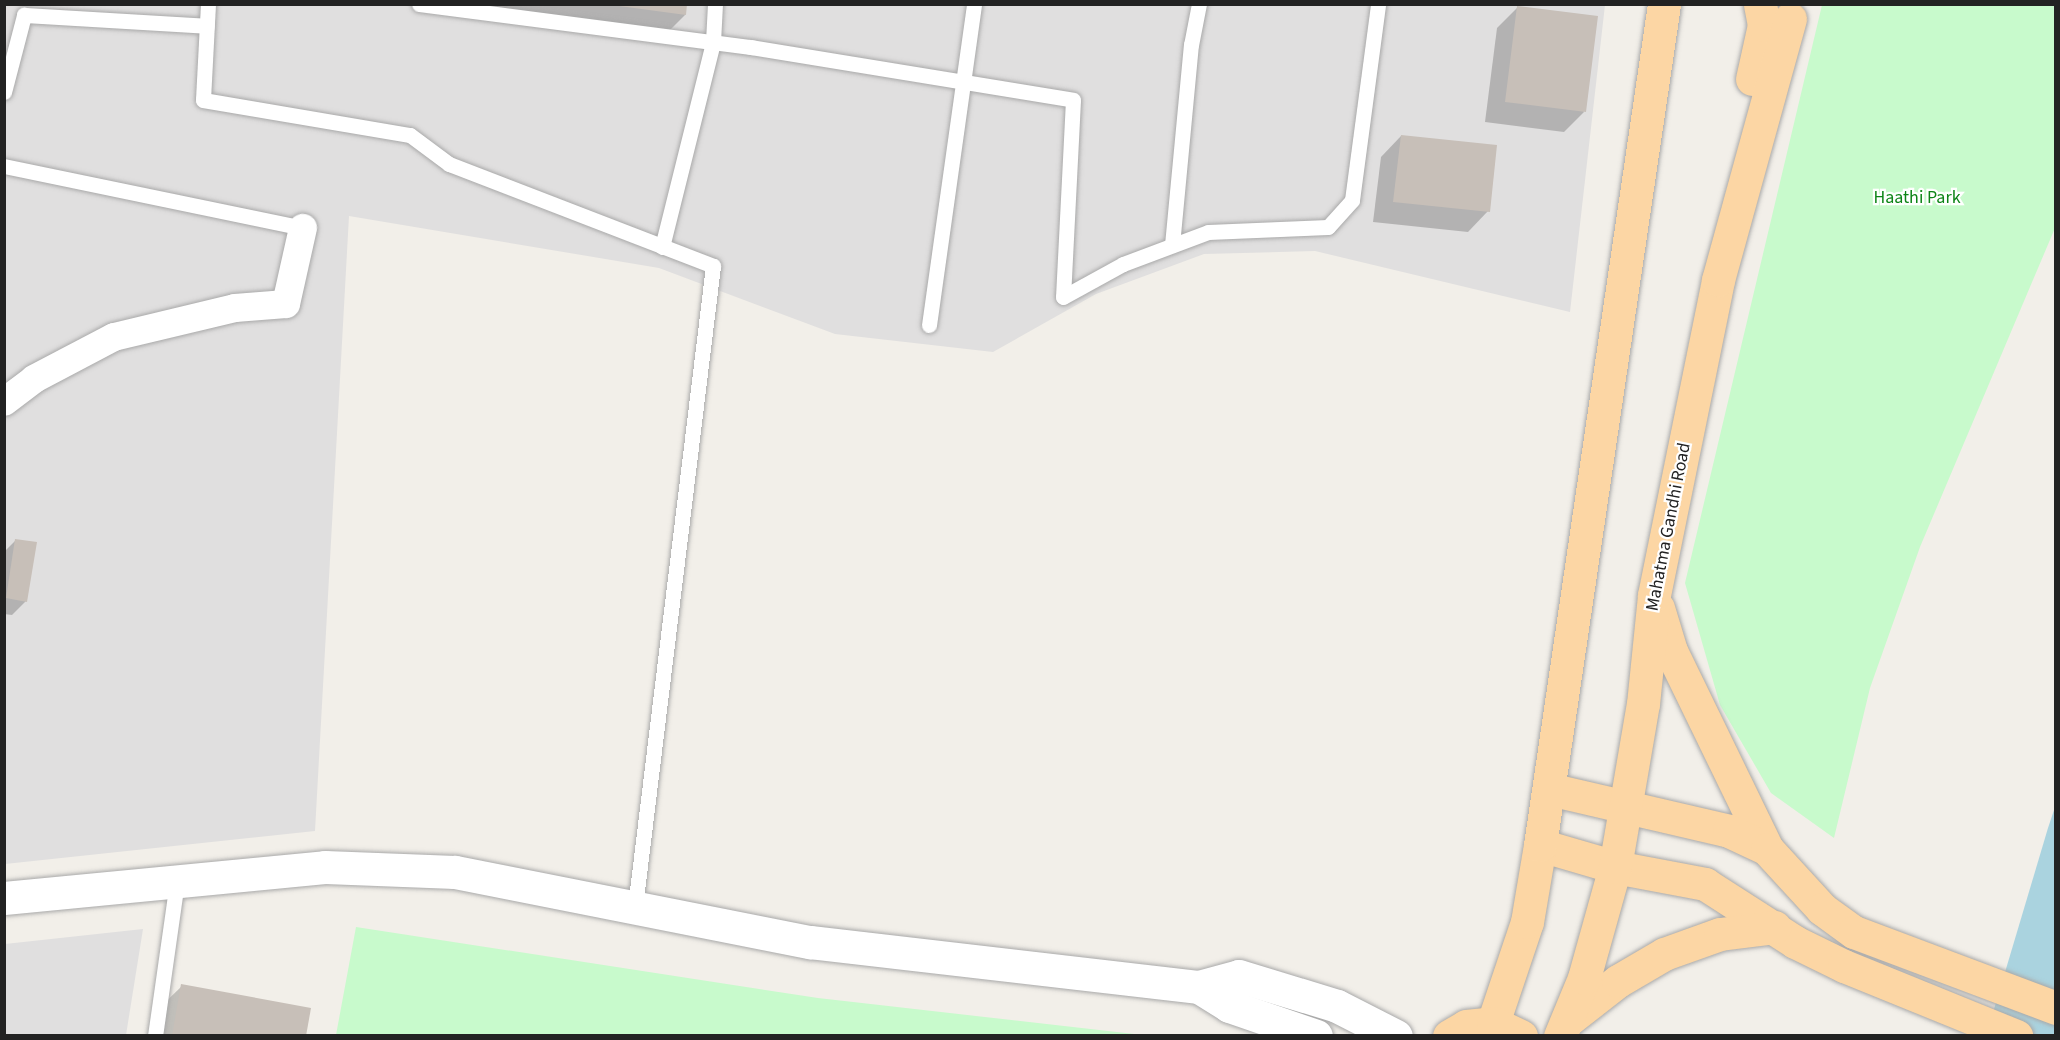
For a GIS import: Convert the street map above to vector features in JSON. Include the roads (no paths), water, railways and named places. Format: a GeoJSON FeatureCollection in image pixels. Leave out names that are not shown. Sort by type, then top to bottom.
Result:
{"type":"FeatureCollection","features":[{"type":"Feature","properties":{"kind":"main road"},"geometry":{"type":"LineString","coordinates":[[1750,163],[1742,147],[1740,135],[1764,25],[1760,4]]}},
{"type":"Feature","properties":{"kind":"main road"},"geometry":{"type":"LineString","coordinates":[[1449,1035],[1466,1026],[1507,1029],[1549,789],[1665,5]]}},
{"type":"Feature","properties":{"kind":"main road","name":"Mahatma Gandhi Road"},"geometry":{"type":"LineString","coordinates":[[1564,1028],[1584,978],[1616,867],[1643,704],[1654,595],[1718,280],[1790,20]]}},
{"type":"Feature","properties":{"kind":"main road"},"geometry":{"type":"LineString","coordinates":[[1654,595],[1671,651],[1767,849],[1822,909],[1854,932],[2055,1008]]}},
{"type":"Feature","properties":{"kind":"main road"},"geometry":{"type":"LineString","coordinates":[[1549,789],[1729,831],[1767,849]]}},
{"type":"Feature","properties":{"kind":"main road"},"geometry":{"type":"LineString","coordinates":[[1540,845],[1616,867],[1705,884],[1785,934],[1903,993],[2016,1035]]}},
{"type":"Feature","properties":{"kind":"main road"},"geometry":{"type":"LineString","coordinates":[[1564,1028],[1618,981],[1664,954],[1720,934],[1785,934],[1822,909]]}},
{"type":"Feature","properties":{"kind":"street"},"geometry":{"type":"LineString","coordinates":[[4,402],[34,379],[114,337],[235,308],[286,304],[303,228]]}},
{"type":"Feature","properties":{"kind":"street"},"geometry":{"type":"LineString","coordinates":[[4,898],[325,867],[455,872],[810,942],[1199,987],[1239,976],[1337,1006],[1396,1035]]}},
{"type":"Feature","properties":{"kind":"street"},"geometry":{"type":"LineString","coordinates":[[1199,987],[1229,1006],[1316,1035]]}},
{"type":"Feature","properties":{"kind":"lane"},"geometry":{"type":"LineString","coordinates":[[208,4],[203,100],[410,135],[449,164],[713,266],[635,907]]}},
{"type":"Feature","properties":{"kind":"lane"},"geometry":{"type":"LineString","coordinates":[[419,4],[712,42],[963,80],[1073,100],[1063,297],[1123,264],[1208,232],[1329,227],[1352,200],[1378,4]]}},
{"type":"Feature","properties":{"kind":"lane"},"geometry":{"type":"LineString","coordinates":[[662,247],[712,42],[715,4]]}},
{"type":"Feature","properties":{"kind":"lane"},"geometry":{"type":"LineString","coordinates":[[929,326],[974,4]]}},
{"type":"Feature","properties":{"kind":"lane"},"geometry":{"type":"LineString","coordinates":[[1172,245],[1191,45],[1199,4]]}},
{"type":"Feature","properties":{"kind":"lane"},"geometry":{"type":"LineString","coordinates":[[4,92],[24,15],[207,26]]}},
{"type":"Feature","properties":{"kind":"lane"},"geometry":{"type":"LineString","coordinates":[[4,166],[303,228]]}},
{"type":"Feature","properties":{"kind":"lane"},"geometry":{"type":"LineString","coordinates":[[155,1035],[177,882]]}},
{"type":"Feature","properties":{"kind":"water"},"geometry":{"type":"Polygon","coordinates":[[[2055,807],[2055,1035],[1986,1036],[2048,828],[2055,807]]]}},
{"type":"Feature","properties":{"kind":"park label","name":"Haathi Park"},"geometry":{"type":"Point","coordinates":[1917,198]}}]}
